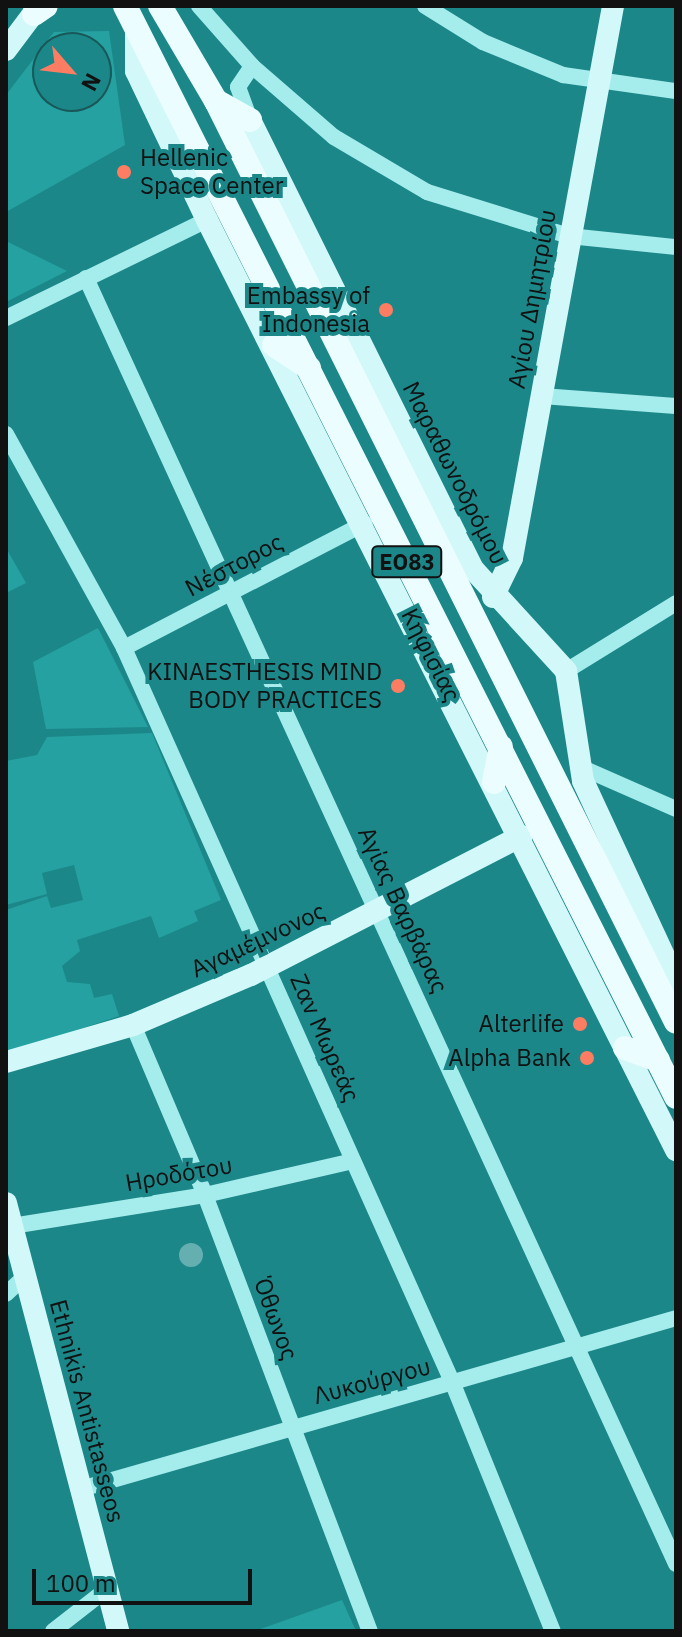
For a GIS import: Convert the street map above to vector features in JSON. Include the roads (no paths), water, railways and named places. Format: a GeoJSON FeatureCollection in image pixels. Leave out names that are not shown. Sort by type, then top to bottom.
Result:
{"type":"FeatureCollection","features":[{"type":"Feature","properties":{"kind":"main road"},"geometry":{"type":"LineString","coordinates":[[103,6],[136,29]]}},
{"type":"Feature","properties":{"kind":"main road","name":"Κηφισίας"},"geometry":{"type":"LineString","coordinates":[[125,6],[676,1097]]}},
{"type":"Feature","properties":{"kind":"main road","name":"ΕΟ83"},"geometry":{"type":"LineString","coordinates":[[160,6],[216,101],[444,555],[593,829],[676,1022]]}},
{"type":"Feature","properties":{"kind":"main road"},"geometry":{"type":"LineString","coordinates":[[216,101],[250,120]]}},
{"type":"Feature","properties":{"kind":"main road"},"geometry":{"type":"LineString","coordinates":[[274,345],[310,369]]}},
{"type":"Feature","properties":{"kind":"main road"},"geometry":{"type":"LineString","coordinates":[[444,555],[449,523]]}},
{"type":"Feature","properties":{"kind":"main road"},"geometry":{"type":"LineString","coordinates":[[368,528],[399,546]]}},
{"type":"Feature","properties":{"kind":"main road"},"geometry":{"type":"LineString","coordinates":[[494,782],[501,747]]}},
{"type":"Feature","properties":{"kind":"main road"},"geometry":{"type":"LineString","coordinates":[[625,1048],[658,1060]]}},
{"type":"Feature","properties":{"kind":"street"},"geometry":{"type":"LineString","coordinates":[[199,6],[252,66],[334,137],[427,192],[569,236],[676,247]]}},
{"type":"Feature","properties":{"kind":"street"},"geometry":{"type":"LineString","coordinates":[[425,6],[520,61],[598,84],[676,91]]}},
{"type":"Feature","properties":{"kind":"street","name":"Αγίου Δημητρίου"},"geometry":{"type":"LineString","coordinates":[[493,597],[512,558],[613,6]]}},
{"type":"Feature","properties":{"kind":"street"},"geometry":{"type":"LineString","coordinates":[[6,37],[35,8]]}},
{"type":"Feature","properties":{"kind":"street"},"geometry":{"type":"LineString","coordinates":[[6,50],[35,8]]}},
{"type":"Feature","properties":{"kind":"street","name":"Κηφισίας"},"geometry":{"type":"LineString","coordinates":[[136,29],[136,71],[207,220],[368,528],[676,1150]]}},
{"type":"Feature","properties":{"kind":"street","name":"Μαραθωνοδρόμου"},"geometry":{"type":"LineString","coordinates":[[252,66],[238,87],[250,120],[449,523],[493,597],[566,671]]}},
{"type":"Feature","properties":{"kind":"street"},"geometry":{"type":"LineString","coordinates":[[6,318],[207,220]]}},
{"type":"Feature","properties":{"kind":"street","name":"Αγίας Βαρβάρας"},"geometry":{"type":"LineString","coordinates":[[86,278],[676,1564]]}},
{"type":"Feature","properties":{"kind":"street"},"geometry":{"type":"LineString","coordinates":[[542,396],[676,406]]}},
{"type":"Feature","properties":{"kind":"street","name":"Ζαν Μωρεάς"},"geometry":{"type":"LineString","coordinates":[[6,434],[124,648],[453,1384],[553,1631]]}},
{"type":"Feature","properties":{"kind":"street","name":"Νέστορος"},"geometry":{"type":"LineString","coordinates":[[124,648],[368,528]]}},
{"type":"Feature","properties":{"kind":"street"},"geometry":{"type":"LineString","coordinates":[[676,603],[566,671],[578,766],[593,829],[676,981]]}},
{"type":"Feature","properties":{"kind":"street"},"geometry":{"type":"LineString","coordinates":[[578,766],[676,809]]}},
{"type":"Feature","properties":{"kind":"street","name":"Αγαμέμνονος"},"geometry":{"type":"LineString","coordinates":[[6,1062],[133,1025],[267,968],[521,836]]}},
{"type":"Feature","properties":{"kind":"street","name":"Όθωνος"},"geometry":{"type":"LineString","coordinates":[[133,1025],[205,1195],[290,1428],[370,1631]]}},
{"type":"Feature","properties":{"kind":"street","name":"Ηροδότου"},"geometry":{"type":"LineString","coordinates":[[12,1226],[205,1195],[353,1161]]}},
{"type":"Feature","properties":{"kind":"street","name":"Ethnikis Antistasseos"},"geometry":{"type":"LineString","coordinates":[[6,1203],[118,1631]]}},
{"type":"Feature","properties":{"kind":"street"},"geometry":{"type":"LineString","coordinates":[[6,1294],[25,1276]]}},
{"type":"Feature","properties":{"kind":"street","name":"Λυκούργου"},"geometry":{"type":"LineString","coordinates":[[81,1489],[676,1318]]}},
{"type":"Feature","properties":{"kind":"street"},"geometry":{"type":"LineString","coordinates":[[53,1631],[107,1589]]}},
{"type":"Feature","properties":{"kind":"place","name":"Hellenic Space Center"},"geometry":{"type":"Point","coordinates":[124,172]}},
{"type":"Feature","properties":{"kind":"place","name":"Embassy of Indonesia"},"geometry":{"type":"Point","coordinates":[386,310]}},
{"type":"Feature","properties":{"kind":"place","name":"KINAESTHESIS MIND BODY PRACTICES"},"geometry":{"type":"Point","coordinates":[398,686]}},
{"type":"Feature","properties":{"kind":"place","name":"Alterlife"},"geometry":{"type":"Point","coordinates":[580,1024]}},
{"type":"Feature","properties":{"kind":"place","name":"Alpha Bank"},"geometry":{"type":"Point","coordinates":[587,1058]}}]}
